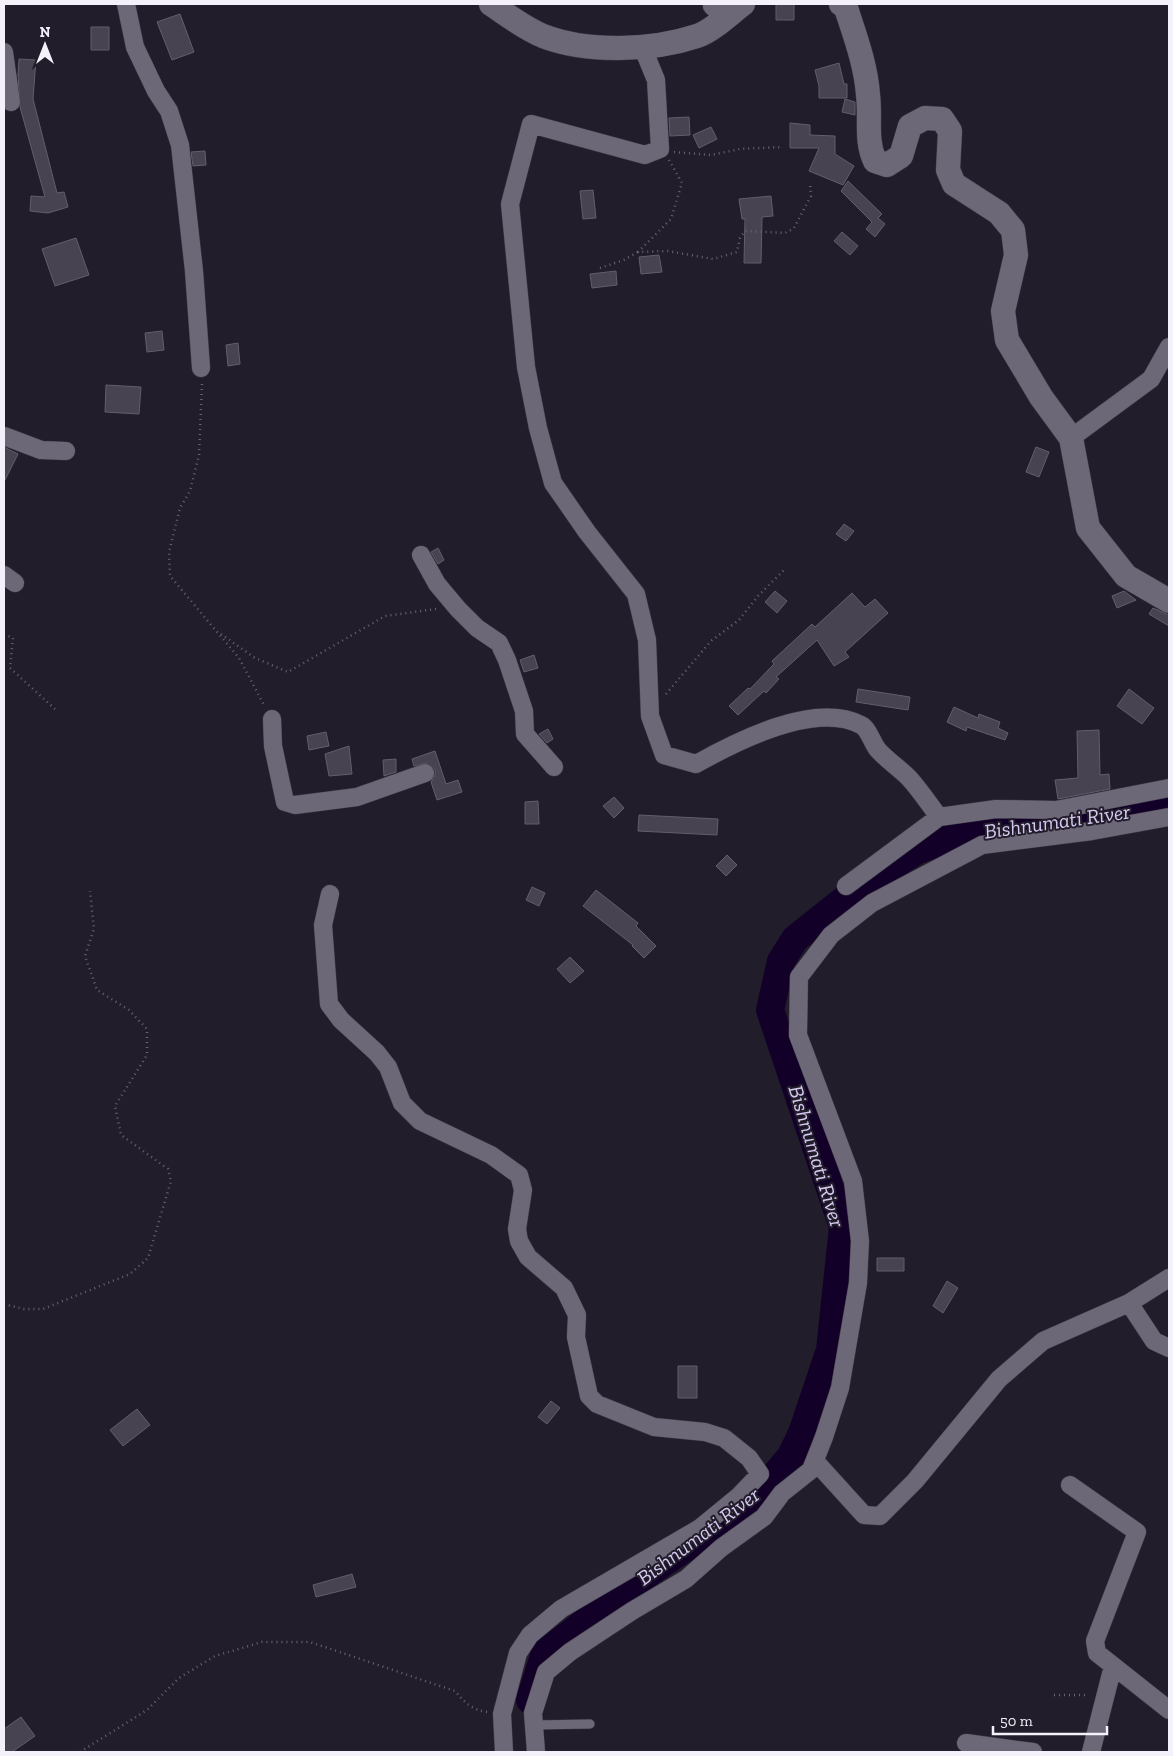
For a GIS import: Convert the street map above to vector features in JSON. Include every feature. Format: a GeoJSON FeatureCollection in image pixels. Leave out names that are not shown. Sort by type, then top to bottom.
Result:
{"type":"FeatureCollection","features":[{"type":"Feature","properties":{"kind":"street"},"geometry":{"type":"LineString","coordinates":[[126,4],[135,47],[156,91],[169,111],[180,145],[194,271],[200,368]]}},
{"type":"Feature","properties":{"kind":"street"},"geometry":{"type":"LineString","coordinates":[[491,4],[523,26],[543,36],[578,45],[603,48],[642,46],[698,36],[718,11],[744,4]]}},
{"type":"Feature","properties":{"kind":"street"},"geometry":{"type":"LineString","coordinates":[[841,4],[846,8],[860,50],[868,95],[869,148],[875,160],[887,165],[901,156],[910,126],[925,118],[942,119],[950,131],[948,170],[954,184],[999,213],[1013,230],[1016,255],[1004,310],[1007,340],[1041,397],[1071,438],[1088,528],[1126,576],[1169,601]]}},
{"type":"Feature","properties":{"kind":"street"},"geometry":{"type":"LineString","coordinates":[[642,46],[656,80],[660,149],[645,155],[531,124],[510,204],[526,367],[538,428],[554,483],[587,532],[636,594],[647,640],[650,716],[664,756],[696,764],[731,744],[767,730],[796,721],[842,718],[863,726],[877,749],[909,778],[939,817]]}},
{"type":"Feature","properties":{"kind":"street"},"geometry":{"type":"LineString","coordinates":[[4,52],[11,102]]}},
{"type":"Feature","properties":{"kind":"street"},"geometry":{"type":"LineString","coordinates":[[1071,438],[1151,379],[1169,347]]}},
{"type":"Feature","properties":{"kind":"street"},"geometry":{"type":"LineString","coordinates":[[4,436],[41,450],[66,451]]}},
{"type":"Feature","properties":{"kind":"street"},"geometry":{"type":"LineString","coordinates":[[421,555],[437,584],[458,608],[477,628],[499,643],[507,660],[524,711],[525,734],[554,767]]}},
{"type":"Feature","properties":{"kind":"street"},"geometry":{"type":"LineString","coordinates":[[272,719],[274,746],[285,802],[295,805],[357,797],[424,772]]}},
{"type":"Feature","properties":{"kind":"street"},"geometry":{"type":"LineString","coordinates":[[846,886],[939,817],[996,809],[1056,810],[1169,788]]}},
{"type":"Feature","properties":{"kind":"street"},"geometry":{"type":"LineString","coordinates":[[536,1752],[533,1713],[546,1672],[570,1652],[632,1610],[686,1579],[721,1548],[764,1517],[778,1490],[811,1470],[840,1388],[858,1284],[860,1241],[853,1181],[798,1035],[799,977],[830,935],[872,904],[982,845],[1092,832],[1169,817]]}},
{"type":"Feature","properties":{"kind":"street"},"geometry":{"type":"LineString","coordinates":[[330,894],[324,925],[329,1004],[341,1020],[377,1053],[388,1067],[402,1103],[420,1121],[491,1155],[519,1175],[523,1190],[517,1229],[519,1241],[528,1257],[564,1288],[577,1315],[576,1337],[589,1396],[597,1404],[654,1427],[705,1432],[724,1438],[749,1458],[760,1474],[778,1490]]}},
{"type":"Feature","properties":{"kind":"street"},"geometry":{"type":"LineString","coordinates":[[815,1460],[864,1516],[880,1516],[915,1481],[999,1379],[1043,1341],[1130,1302],[1169,1278]]}},
{"type":"Feature","properties":{"kind":"street"},"geometry":{"type":"LineString","coordinates":[[1130,1302],[1154,1341],[1169,1348]]}},
{"type":"Feature","properties":{"kind":"street"},"geometry":{"type":"LineString","coordinates":[[504,1752],[502,1714],[518,1653],[530,1635],[562,1609],[700,1528],[739,1496],[760,1474]]}},
{"type":"Feature","properties":{"kind":"street"},"geometry":{"type":"LineString","coordinates":[[1070,1485],[1137,1532],[1095,1641],[1097,1653],[1169,1710]]}},
{"type":"Feature","properties":{"kind":"street"},"geometry":{"type":"LineString","coordinates":[[1091,1752],[1113,1666]]}},
{"type":"Feature","properties":{"kind":"street"},"geometry":{"type":"LineString","coordinates":[[966,1743],[1033,1752]]}},
{"type":"Feature","properties":{"kind":"lane"},"geometry":{"type":"LineString","coordinates":[[534,1725],[590,1724]]}},
{"type":"Feature","properties":{"kind":"path"},"geometry":{"type":"LineString","coordinates":[[660,149],[678,153],[711,155],[740,149],[782,147]]}},
{"type":"Feature","properties":{"kind":"path"},"geometry":{"type":"LineString","coordinates":[[600,268],[624,260],[638,252],[671,219],[682,183],[674,164],[660,149]]}},
{"type":"Feature","properties":{"kind":"path"},"geometry":{"type":"LineString","coordinates":[[638,252],[668,251],[713,259],[737,252],[740,238],[745,230],[785,232],[794,228],[811,196],[810,183]]}},
{"type":"Feature","properties":{"kind":"path"},"geometry":{"type":"LineString","coordinates":[[200,368],[202,395],[199,454],[190,491],[180,508],[169,552],[170,576],[239,658],[272,719]]}},
{"type":"Feature","properties":{"kind":"path"},"geometry":{"type":"LineString","coordinates":[[650,716],[711,641],[739,620],[758,596],[784,570]]}},
{"type":"Feature","properties":{"kind":"path"},"geometry":{"type":"LineString","coordinates":[[217,632],[255,658],[288,672],[385,616],[420,610],[458,608]]}},
{"type":"Feature","properties":{"kind":"path"},"geometry":{"type":"LineString","coordinates":[[4,634],[13,638],[10,668],[55,709]]}},
{"type":"Feature","properties":{"kind":"path"},"geometry":{"type":"LineString","coordinates":[[4,1304],[24,1309],[43,1308],[130,1274],[148,1258],[171,1181],[168,1169],[121,1135],[115,1106],[147,1055],[147,1029],[129,1010],[97,990],[85,956],[94,929],[90,891]]}},
{"type":"Feature","properties":{"kind":"path"},"geometry":{"type":"LineString","coordinates":[[80,1752],[147,1710],[179,1678],[215,1656],[262,1642],[310,1642],[434,1682],[455,1691],[466,1703],[477,1710],[502,1714]]}},
{"type":"Feature","properties":{"kind":"path"},"geometry":{"type":"LineString","coordinates":[[1054,1695],[1090,1695],[1104,1703]]}},
{"type":"Feature","properties":{"kind":"building"},"geometry":{"type":"Polygon","coordinates":[[[776,4],[794,4],[794,20],[776,20],[776,4]]]}},
{"type":"Feature","properties":{"kind":"building"},"geometry":{"type":"Polygon","coordinates":[[[180,14],[194,52],[172,60],[157,22],[180,14]]]}},
{"type":"Feature","properties":{"kind":"building"},"geometry":{"type":"Polygon","coordinates":[[[91,27],[109,27],[109,50],[91,50],[91,27]]]}},
{"type":"Feature","properties":{"kind":"building"},"geometry":{"type":"Polygon","coordinates":[[[19,59],[36,60],[33,99],[57,193],[64,192],[68,207],[48,213],[30,211],[31,196],[45,197],[20,107],[19,59]]]}},
{"type":"Feature","properties":{"kind":"building"},"geometry":{"type":"Polygon","coordinates":[[[839,63],[844,84],[847,84],[847,98],[819,98],[819,86],[815,70],[839,63]]]}},
{"type":"Feature","properties":{"kind":"building"},"geometry":{"type":"Polygon","coordinates":[[[845,99],[855,102],[855,115],[842,112],[845,99]]]}},
{"type":"Feature","properties":{"kind":"building"},"geometry":{"type":"Polygon","coordinates":[[[689,117],[690,135],[670,136],[669,118],[689,117]]]}},
{"type":"Feature","properties":{"kind":"building"},"geometry":{"type":"Polygon","coordinates":[[[790,123],[810,125],[810,135],[835,136],[835,154],[854,166],[843,185],[809,171],[819,148],[790,148],[790,123]]]}},
{"type":"Feature","properties":{"kind":"building"},"geometry":{"type":"Polygon","coordinates":[[[711,127],[717,139],[699,148],[693,135],[711,127]]]}},
{"type":"Feature","properties":{"kind":"building"},"geometry":{"type":"Polygon","coordinates":[[[205,151],[206,165],[193,166],[191,152],[205,151]]]}},
{"type":"Feature","properties":{"kind":"building"},"geometry":{"type":"Polygon","coordinates":[[[848,181],[882,214],[878,218],[885,224],[875,237],[866,229],[872,222],[841,191],[848,181]]]}},
{"type":"Feature","properties":{"kind":"building"},"geometry":{"type":"Polygon","coordinates":[[[593,190],[596,218],[583,219],[580,191],[593,190]]]}},
{"type":"Feature","properties":{"kind":"building"},"geometry":{"type":"Polygon","coordinates":[[[771,196],[773,216],[762,217],[761,263],[744,263],[745,219],[742,219],[739,199],[771,196]]]}},
{"type":"Feature","properties":{"kind":"building"},"geometry":{"type":"Polygon","coordinates":[[[842,232],[858,246],[850,255],[834,241],[842,232]]]}},
{"type":"Feature","properties":{"kind":"building"},"geometry":{"type":"Polygon","coordinates":[[[76,238],[89,275],[55,286],[42,249],[76,238]]]}},
{"type":"Feature","properties":{"kind":"building"},"geometry":{"type":"Polygon","coordinates":[[[659,255],[662,272],[641,274],[639,257],[659,255]]]}},
{"type":"Feature","properties":{"kind":"building"},"geometry":{"type":"Polygon","coordinates":[[[616,271],[617,285],[592,288],[590,274],[616,271]]]}},
{"type":"Feature","properties":{"kind":"building"},"geometry":{"type":"Polygon","coordinates":[[[162,331],[164,350],[147,352],[145,333],[162,331]]]}},
{"type":"Feature","properties":{"kind":"building"},"geometry":{"type":"Polygon","coordinates":[[[238,343],[240,364],[228,366],[226,345],[238,343]]]}},
{"type":"Feature","properties":{"kind":"building"},"geometry":{"type":"Polygon","coordinates":[[[106,385],[141,387],[139,414],[105,412],[106,385]]]}},
{"type":"Feature","properties":{"kind":"building"},"geometry":{"type":"Polygon","coordinates":[[[4,447],[18,454],[4,482],[4,447]]]}},
{"type":"Feature","properties":{"kind":"building"},"geometry":{"type":"Polygon","coordinates":[[[1036,447],[1049,452],[1039,477],[1026,472],[1036,447]]]}},
{"type":"Feature","properties":{"kind":"building"},"geometry":{"type":"Polygon","coordinates":[[[844,524],[854,531],[846,541],[836,534],[844,524]]]}},
{"type":"Feature","properties":{"kind":"building"},"geometry":{"type":"Polygon","coordinates":[[[438,548],[444,560],[438,564],[431,552],[438,548]]]}},
{"type":"Feature","properties":{"kind":"building"},"geometry":{"type":"Polygon","coordinates":[[[775,591],[787,601],[777,613],[765,602],[775,591]]]}},
{"type":"Feature","properties":{"kind":"building"},"geometry":{"type":"Polygon","coordinates":[[[1124,591],[1136,600],[1117,608],[1112,596],[1124,591]]]}},
{"type":"Feature","properties":{"kind":"building"},"geometry":{"type":"Polygon","coordinates":[[[852,593],[865,607],[875,599],[888,613],[845,652],[849,657],[834,666],[817,640],[776,677],[779,679],[766,693],[764,691],[738,715],[729,706],[748,688],[750,689],[774,664],[772,661],[812,624],[815,627],[852,593]]]}},
{"type":"Feature","properties":{"kind":"building"},"geometry":{"type":"Polygon","coordinates":[[[1153,608],[1169,615],[1169,626],[1149,614],[1153,608]]]}},
{"type":"Feature","properties":{"kind":"building"},"geometry":{"type":"Polygon","coordinates":[[[534,655],[538,668],[524,672],[520,660],[534,655]]]}},
{"type":"Feature","properties":{"kind":"building"},"geometry":{"type":"Polygon","coordinates":[[[858,689],[910,697],[908,710],[856,702],[858,689]]]}},
{"type":"Feature","properties":{"kind":"building"},"geometry":{"type":"Polygon","coordinates":[[[1129,689],[1154,708],[1142,724],[1117,706],[1129,689]]]}},
{"type":"Feature","properties":{"kind":"building"},"geometry":{"type":"Polygon","coordinates":[[[954,707],[978,718],[979,714],[1000,722],[998,728],[1008,733],[1005,740],[967,727],[966,731],[947,722],[954,707]]]}},
{"type":"Feature","properties":{"kind":"building"},"geometry":{"type":"Polygon","coordinates":[[[548,729],[553,739],[547,743],[539,734],[548,729]]]}},
{"type":"Feature","properties":{"kind":"building"},"geometry":{"type":"Polygon","coordinates":[[[1099,730],[1100,775],[1109,774],[1110,789],[1058,799],[1055,780],[1078,778],[1077,731],[1099,730]]]}},
{"type":"Feature","properties":{"kind":"building"},"geometry":{"type":"Polygon","coordinates":[[[326,732],[329,746],[309,750],[307,736],[326,732]]]}},
{"type":"Feature","properties":{"kind":"building"},"geometry":{"type":"Polygon","coordinates":[[[349,746],[352,774],[329,776],[325,754],[349,746]]]}},
{"type":"Feature","properties":{"kind":"building"},"geometry":{"type":"Polygon","coordinates":[[[435,751],[446,784],[458,780],[462,792],[437,800],[431,782],[435,775],[435,769],[426,763],[414,766],[412,759],[435,751]]]}},
{"type":"Feature","properties":{"kind":"building"},"geometry":{"type":"Polygon","coordinates":[[[396,759],[396,772],[384,776],[383,760],[396,759]]]}},
{"type":"Feature","properties":{"kind":"building"},"geometry":{"type":"Polygon","coordinates":[[[614,797],[624,808],[614,818],[603,806],[614,797]]]}},
{"type":"Feature","properties":{"kind":"building"},"geometry":{"type":"Polygon","coordinates":[[[538,801],[539,824],[525,824],[525,802],[538,801]]]}},
{"type":"Feature","properties":{"kind":"building"},"geometry":{"type":"Polygon","coordinates":[[[639,815],[718,819],[717,835],[638,831],[639,815]]]}},
{"type":"Feature","properties":{"kind":"building"},"geometry":{"type":"Polygon","coordinates":[[[727,855],[737,865],[726,876],[716,866],[727,855]]]}},
{"type":"Feature","properties":{"kind":"building"},"geometry":{"type":"Polygon","coordinates":[[[532,887],[545,893],[539,906],[526,900],[532,887]]]}},
{"type":"Feature","properties":{"kind":"building"},"geometry":{"type":"Polygon","coordinates":[[[596,890],[638,923],[636,926],[656,946],[644,958],[633,945],[583,906],[596,890]]]}},
{"type":"Feature","properties":{"kind":"building"},"geometry":{"type":"Polygon","coordinates":[[[570,957],[584,971],[570,983],[557,969],[570,957]]]}},
{"type":"Feature","properties":{"kind":"building"},"geometry":{"type":"Polygon","coordinates":[[[877,1258],[904,1258],[904,1271],[877,1271],[877,1258]]]}},
{"type":"Feature","properties":{"kind":"building"},"geometry":{"type":"Polygon","coordinates":[[[947,1281],[958,1288],[943,1313],[933,1306],[947,1281]]]}},
{"type":"Feature","properties":{"kind":"building"},"geometry":{"type":"Polygon","coordinates":[[[678,1366],[697,1366],[697,1398],[678,1398],[678,1366]]]}},
{"type":"Feature","properties":{"kind":"building"},"geometry":{"type":"Polygon","coordinates":[[[551,1401],[560,1408],[547,1424],[538,1417],[551,1401]]]}},
{"type":"Feature","properties":{"kind":"building"},"geometry":{"type":"Polygon","coordinates":[[[137,1409],[150,1425],[123,1446],[110,1430],[137,1409]]]}},
{"type":"Feature","properties":{"kind":"building"},"geometry":{"type":"Polygon","coordinates":[[[352,1574],[356,1587],[316,1597],[313,1585],[352,1574]]]}},
{"type":"Feature","properties":{"kind":"building"},"geometry":{"type":"Polygon","coordinates":[[[21,1717],[35,1736],[12,1752],[4,1752],[4,1729],[21,1717]]]}},
{"type":"Feature","properties":{"kind":"waterway","name":"Bishnumati River"},"geometry":{"type":"LineString","coordinates":[[530,1700],[545,1653],[646,1575],[753,1501],[791,1456],[802,1433],[830,1350],[843,1227],[770,1010],[781,961],[795,939],[864,884],[918,850],[965,833],[1049,826],[1146,808],[1169,797]]}}]}
